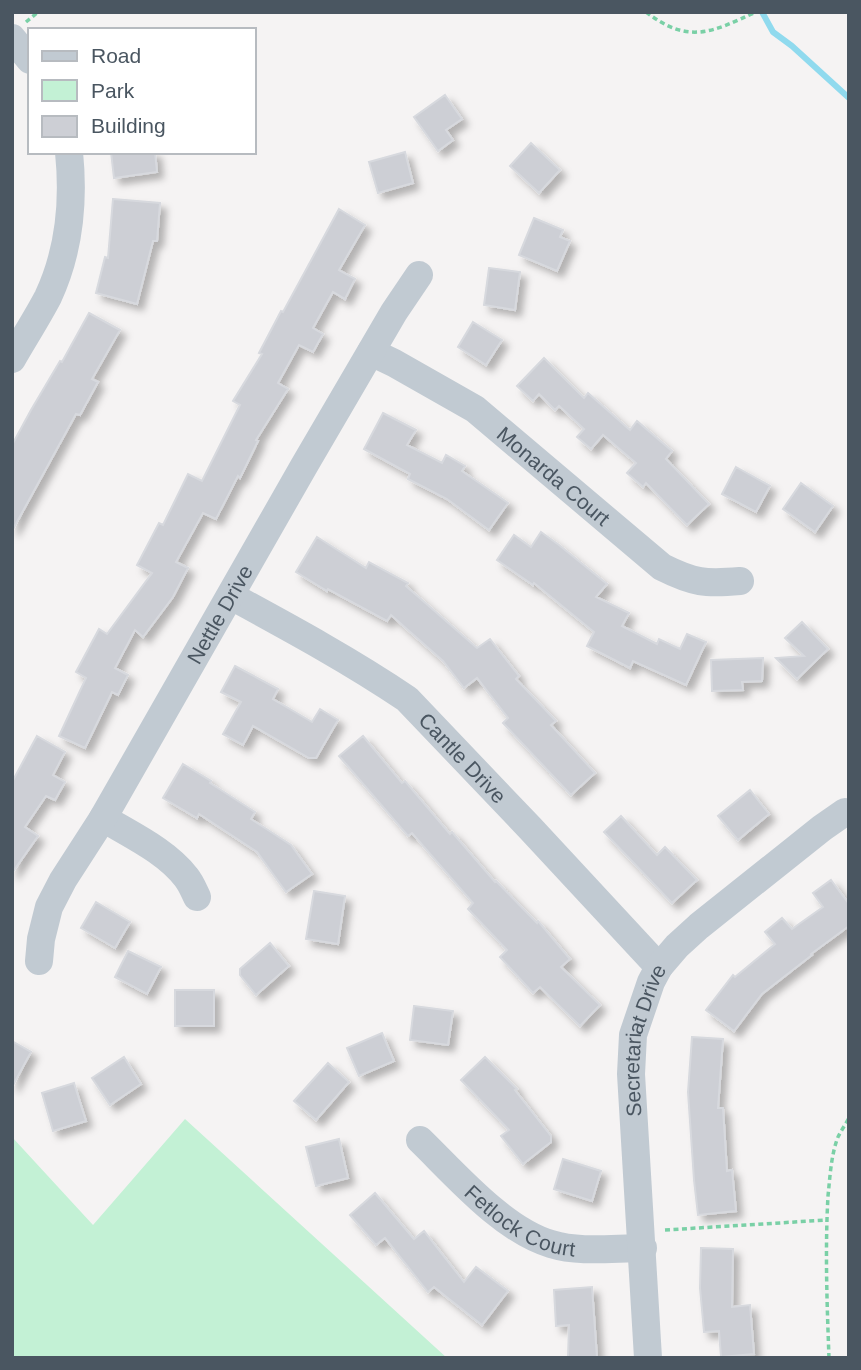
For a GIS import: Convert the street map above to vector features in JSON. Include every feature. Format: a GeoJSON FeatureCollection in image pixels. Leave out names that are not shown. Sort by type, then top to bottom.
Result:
{"type":"FeatureCollection","features":[{"type":"Feature","properties":{"kind":"street"},"geometry":{"type":"LineString","coordinates":[[19,30],[28,55]]}},
{"type":"Feature","properties":{"kind":"street"},"geometry":{"type":"LineString","coordinates":[[12,359],[48,296],[66,244],[70,210],[69,154]]}},
{"type":"Feature","properties":{"kind":"street","name":"Nettle Drive"},"geometry":{"type":"LineString","coordinates":[[39,961],[49,907],[79,852],[103,818],[304,466],[394,312],[419,275]]}},
{"type":"Feature","properties":{"kind":"street","name":"Monarda Court"},"geometry":{"type":"LineString","coordinates":[[371,352],[475,410],[662,567],[694,581],[713,583],[740,580]]}},
{"type":"Feature","properties":{"kind":"street","name":"Cantle Drive"},"geometry":{"type":"LineString","coordinates":[[231,596],[407,699],[659,967]]}},
{"type":"Feature","properties":{"kind":"street","name":"Secretariat Drive"},"geometry":{"type":"LineString","coordinates":[[648,1358],[653,1239],[631,1074],[633,1035],[651,982],[659,967],[677,946],[699,926],[845,812]]}},
{"type":"Feature","properties":{"kind":"street"},"geometry":{"type":"LineString","coordinates":[[103,818],[174,865],[187,878],[197,897]]}},
{"type":"Feature","properties":{"kind":"street","name":"Fetlock Court"},"geometry":{"type":"LineString","coordinates":[[420,1140],[490,1207],[533,1238],[572,1249],[653,1239]]}},
{"type":"Feature","properties":{"kind":"path"},"geometry":{"type":"LineString","coordinates":[[19,30],[38,12]]}},
{"type":"Feature","properties":{"kind":"path"},"geometry":{"type":"LineString","coordinates":[[646,12],[660,23],[683,32],[700,33],[757,12]]}},
{"type":"Feature","properties":{"kind":"path"},"geometry":{"type":"LineString","coordinates":[[830,1358],[827,1311],[829,1188],[835,1149],[849,1118]]}},
{"type":"Feature","properties":{"kind":"path"},"geometry":{"type":"LineString","coordinates":[[653,1239],[827,1220]]}},
{"type":"Feature","properties":{"kind":"green space"},"geometry":{"type":"Polygon","coordinates":[[[185,1119],[447,1358],[12,1358],[12,1137],[93,1225],[185,1119]]]}},
{"type":"Feature","properties":{"kind":"building"},"geometry":{"type":"Polygon","coordinates":[[[445,95],[462,119],[446,130],[453,140],[438,151],[414,117],[445,95]]]}},
{"type":"Feature","properties":{"kind":"building"},"geometry":{"type":"Polygon","coordinates":[[[531,143],[560,170],[539,193],[510,166],[531,143]]]}},
{"type":"Feature","properties":{"kind":"building"},"geometry":{"type":"Polygon","coordinates":[[[405,152],[413,183],[378,193],[369,162],[405,152]]]}},
{"type":"Feature","properties":{"kind":"building"},"geometry":{"type":"Polygon","coordinates":[[[111,154],[155,154],[157,172],[114,178],[111,154]]]}},
{"type":"Feature","properties":{"kind":"building"},"geometry":{"type":"Polygon","coordinates":[[[113,199],[160,203],[157,241],[153,241],[137,304],[96,293],[105,257],[108,258],[113,199]]]}},
{"type":"Feature","properties":{"kind":"building"},"geometry":{"type":"Polygon","coordinates":[[[339,209],[365,225],[339,270],[355,279],[345,299],[333,292],[313,328],[323,334],[313,352],[299,345],[278,383],[288,389],[256,440],[258,441],[240,478],[238,476],[216,519],[203,513],[176,562],[188,568],[173,597],[143,637],[135,630],[115,668],[128,675],[118,695],[112,692],[85,748],[59,736],[86,678],[76,672],[99,629],[107,634],[152,573],[137,565],[159,523],[163,525],[188,474],[202,481],[240,405],[233,401],[262,354],[259,353],[281,311],[283,312],[339,209]]]}},
{"type":"Feature","properties":{"kind":"building"},"geometry":{"type":"Polygon","coordinates":[[[534,218],[563,230],[560,237],[570,241],[557,271],[519,255],[534,218]]]}},
{"type":"Feature","properties":{"kind":"building"},"geometry":{"type":"Polygon","coordinates":[[[489,268],[520,272],[515,310],[484,305],[489,268]]]}},
{"type":"Feature","properties":{"kind":"building"},"geometry":{"type":"Polygon","coordinates":[[[89,313],[120,330],[92,379],[98,382],[80,415],[76,414],[12,531],[12,445],[89,313]]]}},
{"type":"Feature","properties":{"kind":"building"},"geometry":{"type":"Polygon","coordinates":[[[473,322],[502,340],[486,365],[458,347],[473,322]]]}},
{"type":"Feature","properties":{"kind":"building"},"geometry":{"type":"Polygon","coordinates":[[[544,358],[584,398],[588,393],[630,430],[637,421],[672,451],[666,459],[709,504],[687,525],[646,483],[643,487],[627,473],[636,463],[603,435],[591,449],[577,437],[584,429],[559,406],[555,410],[539,394],[533,401],[517,386],[544,358]]]}},
{"type":"Feature","properties":{"kind":"building"},"geometry":{"type":"Polygon","coordinates":[[[383,413],[416,430],[407,445],[442,463],[446,455],[465,466],[462,471],[508,503],[489,530],[447,499],[408,479],[410,474],[364,449],[383,413]]]}},
{"type":"Feature","properties":{"kind":"building"},"geometry":{"type":"Polygon","coordinates":[[[736,467],[770,486],[756,512],[722,494],[736,467]]]}},
{"type":"Feature","properties":{"kind":"building"},"geometry":{"type":"Polygon","coordinates":[[[801,483],[833,506],[815,532],[783,509],[801,483]]]}},
{"type":"Feature","properties":{"kind":"building"},"geometry":{"type":"Polygon","coordinates":[[[541,532],[607,584],[596,597],[629,613],[622,626],[657,644],[659,639],[680,649],[687,634],[706,642],[686,685],[633,661],[630,668],[587,646],[594,632],[534,583],[533,585],[497,560],[514,535],[531,547],[541,532]]]}},
{"type":"Feature","properties":{"kind":"building"},"geometry":{"type":"Polygon","coordinates":[[[317,537],[366,568],[369,562],[408,583],[406,586],[477,648],[490,639],[519,676],[516,679],[556,721],[551,725],[595,773],[571,795],[503,723],[508,718],[477,678],[464,688],[443,661],[391,615],[387,621],[296,572],[317,537]]]}},
{"type":"Feature","properties":{"kind":"building"},"geometry":{"type":"Polygon","coordinates":[[[802,622],[828,649],[797,679],[776,658],[804,656],[785,638],[802,622]]]}},
{"type":"Feature","properties":{"kind":"building"},"geometry":{"type":"Polygon","coordinates":[[[763,658],[762,681],[742,682],[743,690],[712,691],[711,660],[763,658]]]}},
{"type":"Feature","properties":{"kind":"building"},"geometry":{"type":"Polygon","coordinates":[[[235,666],[278,689],[273,699],[312,722],[320,709],[338,720],[316,758],[309,758],[253,726],[243,745],[223,734],[241,702],[221,692],[235,666]]]}},
{"type":"Feature","properties":{"kind":"building"},"geometry":{"type":"Polygon","coordinates":[[[37,736],[65,752],[53,775],[65,782],[55,800],[46,796],[25,827],[38,836],[12,873],[12,782],[37,736]]]}},
{"type":"Feature","properties":{"kind":"building"},"geometry":{"type":"Polygon","coordinates":[[[363,736],[402,783],[405,781],[450,834],[452,832],[495,882],[537,923],[538,921],[570,959],[561,967],[600,1005],[580,1026],[540,987],[533,993],[500,957],[507,950],[468,909],[473,903],[412,833],[408,836],[339,756],[363,736]]]}},
{"type":"Feature","properties":{"kind":"building"},"geometry":{"type":"Polygon","coordinates":[[[183,764],[255,812],[251,819],[291,845],[312,874],[286,892],[257,852],[199,814],[197,818],[163,798],[183,764]]]}},
{"type":"Feature","properties":{"kind":"building"},"geometry":{"type":"Polygon","coordinates":[[[750,790],[769,814],[738,840],[718,816],[750,790]]]}},
{"type":"Feature","properties":{"kind":"building"},"geometry":{"type":"Polygon","coordinates":[[[621,816],[657,855],[665,847],[697,880],[672,903],[604,832],[621,816]]]}},
{"type":"Feature","properties":{"kind":"building"},"geometry":{"type":"Polygon","coordinates":[[[831,880],[849,904],[849,926],[762,994],[734,1031],[706,1010],[733,975],[735,977],[775,944],[765,932],[782,918],[792,929],[823,907],[813,893],[831,880]]]}},
{"type":"Feature","properties":{"kind":"building"},"geometry":{"type":"Polygon","coordinates":[[[314,891],[345,896],[338,944],[306,939],[314,891]]]}},
{"type":"Feature","properties":{"kind":"building"},"geometry":{"type":"Polygon","coordinates":[[[96,902],[130,922],[115,948],[81,928],[96,902]]]}},
{"type":"Feature","properties":{"kind":"building"},"geometry":{"type":"Polygon","coordinates":[[[270,943],[289,966],[256,995],[240,975],[240,969],[270,943]]]}},
{"type":"Feature","properties":{"kind":"building"},"geometry":{"type":"Polygon","coordinates":[[[128,951],[161,967],[147,994],[115,977],[128,951]]]}},
{"type":"Feature","properties":{"kind":"building"},"geometry":{"type":"Polygon","coordinates":[[[175,990],[214,990],[214,1026],[175,1026],[175,990]]]}},
{"type":"Feature","properties":{"kind":"building"},"geometry":{"type":"Polygon","coordinates":[[[414,1006],[453,1011],[448,1045],[410,1040],[414,1006]]]}},
{"type":"Feature","properties":{"kind":"building"},"geometry":{"type":"Polygon","coordinates":[[[382,1033],[394,1061],[359,1076],[347,1048],[382,1033]]]}},
{"type":"Feature","properties":{"kind":"building"},"geometry":{"type":"Polygon","coordinates":[[[692,1037],[723,1039],[718,1108],[723,1108],[727,1171],[732,1170],[736,1211],[698,1215],[688,1092],[692,1037]]]}},
{"type":"Feature","properties":{"kind":"building"},"geometry":{"type":"Polygon","coordinates":[[[12,1041],[31,1052],[12,1087],[12,1041]]]}},
{"type":"Feature","properties":{"kind":"building"},"geometry":{"type":"Polygon","coordinates":[[[124,1057],[141,1084],[110,1105],[92,1078],[124,1057]]]}},
{"type":"Feature","properties":{"kind":"building"},"geometry":{"type":"Polygon","coordinates":[[[485,1057],[517,1089],[515,1090],[551,1136],[551,1142],[523,1164],[501,1136],[509,1130],[461,1080],[485,1057]]]}},
{"type":"Feature","properties":{"kind":"building"},"geometry":{"type":"Polygon","coordinates":[[[328,1063],[349,1082],[316,1120],[294,1101],[328,1063]]]}},
{"type":"Feature","properties":{"kind":"building"},"geometry":{"type":"Polygon","coordinates":[[[74,1083],[86,1121],[53,1131],[42,1093],[74,1083]]]}},
{"type":"Feature","properties":{"kind":"building"},"geometry":{"type":"Polygon","coordinates":[[[339,1139],[348,1178],[316,1186],[306,1147],[339,1139]]]}},
{"type":"Feature","properties":{"kind":"building"},"geometry":{"type":"Polygon","coordinates":[[[563,1159],[601,1171],[592,1201],[554,1189],[563,1159]]]}},
{"type":"Feature","properties":{"kind":"building"},"geometry":{"type":"Polygon","coordinates":[[[375,1193],[414,1239],[424,1231],[464,1282],[476,1267],[508,1291],[482,1325],[434,1287],[428,1292],[385,1238],[376,1245],[350,1215],[375,1193]]]}},
{"type":"Feature","properties":{"kind":"building"},"geometry":{"type":"Polygon","coordinates":[[[701,1248],[733,1249],[732,1307],[750,1305],[754,1354],[721,1357],[719,1331],[704,1332],[700,1288],[701,1248]]]}},
{"type":"Feature","properties":{"kind":"building"},"geometry":{"type":"Polygon","coordinates":[[[592,1287],[597,1358],[568,1358],[569,1325],[556,1326],[554,1290],[592,1287]]]}},
{"type":"Feature","properties":{"kind":"waterway"},"geometry":{"type":"LineString","coordinates":[[762,12],[773,32],[849,98]]}}]}
